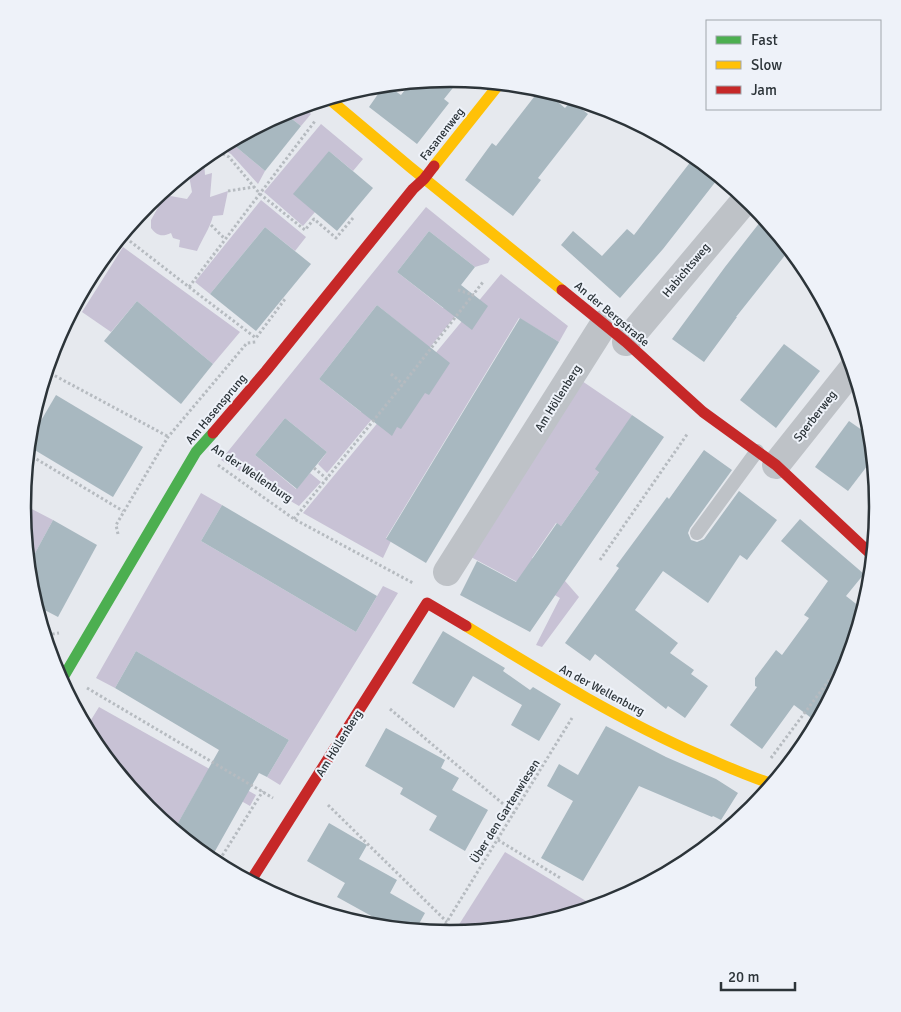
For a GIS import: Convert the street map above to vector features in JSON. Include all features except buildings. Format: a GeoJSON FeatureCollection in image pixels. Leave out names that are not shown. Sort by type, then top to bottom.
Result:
{"type":"FeatureCollection","features":[{"type":"Feature","properties":{"kind":"street","name":"Fasanenweg"},"geometry":{"type":"LineString","coordinates":[[424,179],[495,89]]}},
{"type":"Feature","properties":{"kind":"street","name":"An der Bergstraße"},"geometry":{"type":"LineString","coordinates":[[334,103],[424,179],[626,342],[703,412],[766,458],[867,551]]}},
{"type":"Feature","properties":{"kind":"street","name":"Am Hasensprung"},"geometry":{"type":"LineString","coordinates":[[66,673],[196,452],[266,371],[413,189],[424,179]]}},
{"type":"Feature","properties":{"kind":"street","name":"Habichtsweg"},"geometry":{"type":"LineString","coordinates":[[626,342],[741,205]]}},
{"type":"Feature","properties":{"kind":"street","name":"Am Höllenberg"},"geometry":{"type":"LineString","coordinates":[[447,572],[604,324]]}},
{"type":"Feature","properties":{"kind":"street","name":"Sperberweg"},"geometry":{"type":"LineString","coordinates":[[766,458],[848,373]]}},
{"type":"Feature","properties":{"kind":"street","name":"Am Höllenberg"},"geometry":{"type":"LineString","coordinates":[[254,876],[427,603]]}},
{"type":"Feature","properties":{"kind":"street","name":"An der Wellenburg"},"geometry":{"type":"LineString","coordinates":[[427,603],[585,698],[673,743],[766,782]]}},
{"type":"Feature","properties":{"kind":"lane"},"geometry":{"type":"LineString","coordinates":[[696,533],[766,458]]}},
{"type":"Feature","properties":{"kind":"path"},"geometry":{"type":"LineString","coordinates":[[189,287],[323,107]]}},
{"type":"Feature","properties":{"kind":"path"},"geometry":{"type":"LineString","coordinates":[[223,154],[229,157],[260,194],[304,230],[314,219],[336,238],[355,216],[351,215]]}},
{"type":"Feature","properties":{"kind":"path"},"geometry":{"type":"LineString","coordinates":[[228,191],[254,187]]}},
{"type":"Feature","properties":{"kind":"path"},"geometry":{"type":"LineString","coordinates":[[211,225],[225,239]]}},
{"type":"Feature","properties":{"kind":"path"},"geometry":{"type":"LineString","coordinates":[[127,239],[256,338],[285,299]]}},
{"type":"Feature","properties":{"kind":"path"},"geometry":{"type":"LineString","coordinates":[[294,519],[483,282]]}},
{"type":"Feature","properties":{"kind":"path"},"geometry":{"type":"LineString","coordinates":[[458,290],[474,295]]}},
{"type":"Feature","properties":{"kind":"path","name":"An der Wellenburg"},"geometry":{"type":"LineString","coordinates":[[52,374],[213,461],[294,519],[416,584]]}},
{"type":"Feature","properties":{"kind":"path"},"geometry":{"type":"LineString","coordinates":[[391,374],[403,384]]}},
{"type":"Feature","properties":{"kind":"path"},"geometry":{"type":"LineString","coordinates":[[600,560],[703,412]]}},
{"type":"Feature","properties":{"kind":"path"},"geometry":{"type":"LineString","coordinates":[[34,458],[124,512]]}},
{"type":"Feature","properties":{"kind":"path"},"geometry":{"type":"LineString","coordinates":[[314,468],[327,479]]}},
{"type":"Feature","properties":{"kind":"path"},"geometry":{"type":"LineString","coordinates":[[66,477],[70,471]]}},
{"type":"Feature","properties":{"kind":"path"},"geometry":{"type":"LineString","coordinates":[[756,779],[837,669]]}},
{"type":"Feature","properties":{"kind":"path"},"geometry":{"type":"LineString","coordinates":[[84,686],[263,791],[295,812]]}},
{"type":"Feature","properties":{"kind":"path"},"geometry":{"type":"LineString","coordinates":[[370,692],[514,812]]}},
{"type":"Feature","properties":{"kind":"path","name":"Über den Gartenwiesen"},"geometry":{"type":"LineString","coordinates":[[445,925],[585,698]]}},
{"type":"Feature","properties":{"kind":"path"},"geometry":{"type":"LineString","coordinates":[[310,787],[447,922]]}},
{"type":"Feature","properties":{"kind":"path"},"geometry":{"type":"LineString","coordinates":[[222,857],[263,791]]}},
{"type":"Feature","properties":{"kind":"path"},"geometry":{"type":"LineString","coordinates":[[498,840],[562,879]]}},
{"type":"Feature","properties":{"kind":"shaded area"},"geometry":{"type":"Polygon","coordinates":[[[308,112],[311,114],[301,126],[291,118],[308,112]]]}},
{"type":"Feature","properties":{"kind":"shaded area"},"geometry":{"type":"Polygon","coordinates":[[[321,124],[363,159],[353,171],[329,151],[315,212],[303,226],[264,192],[321,124]]]}},
{"type":"Feature","properties":{"kind":"shaded area"},"geometry":{"type":"Polygon","coordinates":[[[235,146],[265,171],[258,184],[227,152],[235,146]]]}},
{"type":"Feature","properties":{"kind":"shaded area"},"geometry":{"type":"Polygon","coordinates":[[[204,166],[205,175],[212,173],[210,197],[228,191],[223,215],[213,216],[197,251],[179,247],[180,240],[173,238],[171,233],[165,235],[158,234],[151,228],[151,220],[160,205],[169,196],[187,199],[192,192],[189,178],[204,166]]]}},
{"type":"Feature","properties":{"kind":"shaded area"},"geometry":{"type":"Polygon","coordinates":[[[261,200],[306,237],[295,251],[265,227],[210,294],[195,282],[261,200]]]}},
{"type":"Feature","properties":{"kind":"shaded area"},"geometry":{"type":"Polygon","coordinates":[[[426,207],[490,259],[488,263],[475,267],[429,231],[397,272],[443,308],[466,303],[405,378],[419,339],[377,305],[319,379],[361,412],[387,380],[397,389],[327,473],[318,464],[327,452],[285,418],[255,455],[296,489],[310,473],[321,482],[299,506],[221,460],[426,207]]]}},
{"type":"Feature","properties":{"kind":"shaded area"},"geometry":{"type":"Polygon","coordinates":[[[123,247],[240,332],[213,364],[137,301],[111,332],[82,312],[123,247]]]}},
{"type":"Feature","properties":{"kind":"shaded area"},"geometry":{"type":"Polygon","coordinates":[[[501,274],[568,326],[559,342],[519,318],[386,538],[391,541],[383,558],[303,513],[501,274]]]}},
{"type":"Feature","properties":{"kind":"shaded area"},"geometry":{"type":"Polygon","coordinates":[[[582,381],[632,415],[599,472],[561,526],[556,523],[532,558],[565,581],[579,597],[542,647],[536,645],[560,598],[539,586],[536,592],[471,557],[582,381]]]}},
{"type":"Feature","properties":{"kind":"shaded area"},"geometry":{"type":"Polygon","coordinates":[[[201,493],[222,505],[201,541],[356,632],[383,586],[398,593],[280,785],[267,777],[289,740],[136,651],[115,688],[96,678],[201,493]]]}},
{"type":"Feature","properties":{"kind":"shaded area"},"geometry":{"type":"Polygon","coordinates":[[[31,509],[53,520],[34,554],[31,509]]]}},
{"type":"Feature","properties":{"kind":"shaded area"},"geometry":{"type":"Polygon","coordinates":[[[99,707],[256,795],[250,806],[203,779],[177,824],[135,782],[90,721],[99,707]]]}},
{"type":"Feature","properties":{"kind":"shaded area"},"geometry":{"type":"Polygon","coordinates":[[[505,852],[588,902],[559,911],[505,922],[459,925],[505,852]]]}},
{"type":"Feature","properties":{"kind":"traffic: fast"},"geometry":{"type":"LineString","coordinates":[[66,673],[196,452],[213,433]]}},
{"type":"Feature","properties":{"kind":"traffic: slow"},"geometry":{"type":"LineString","coordinates":[[434,166],[495,89]]}},
{"type":"Feature","properties":{"kind":"traffic: slow"},"geometry":{"type":"LineString","coordinates":[[334,103],[562,290]]}},
{"type":"Feature","properties":{"kind":"traffic: slow"},"geometry":{"type":"LineString","coordinates":[[466,626],[553,678],[641,727],[702,756],[766,782]]}},
{"type":"Feature","properties":{"kind":"traffic: jam"},"geometry":{"type":"LineString","coordinates":[[213,433],[266,371],[413,189],[434,166]]}},
{"type":"Feature","properties":{"kind":"traffic: jam"},"geometry":{"type":"LineString","coordinates":[[562,290],[626,342],[703,412],[776,465],[867,551]]}},
{"type":"Feature","properties":{"kind":"traffic: jam"},"geometry":{"type":"LineString","coordinates":[[254,876],[427,603],[466,626]]}}]}
